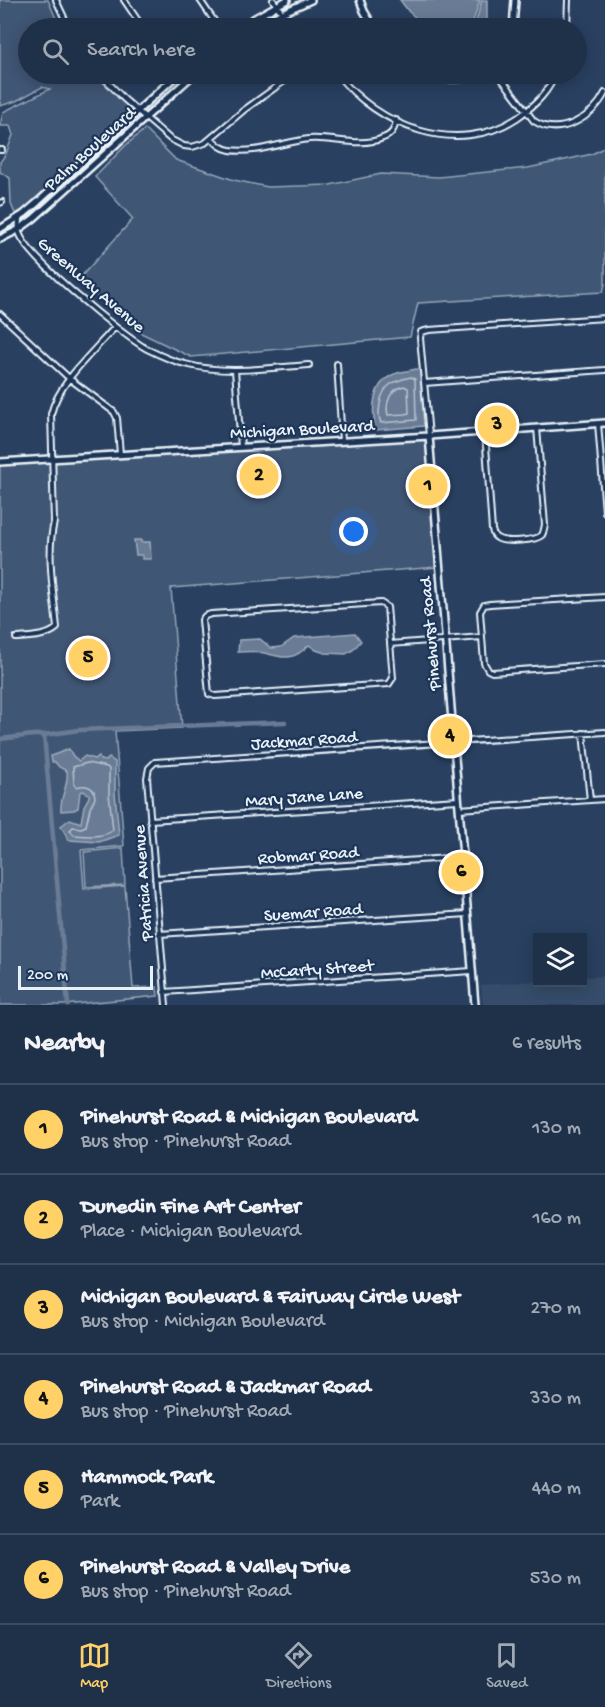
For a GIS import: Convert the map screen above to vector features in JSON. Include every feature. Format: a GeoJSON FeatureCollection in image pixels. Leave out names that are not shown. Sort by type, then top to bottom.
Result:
{"type":"FeatureCollection","features":[{"type":"Feature","properties":{"kind":"street"},"geometry":{"type":"LineString","coordinates":[[56,0],[64,18]]}},
{"type":"Feature","properties":{"kind":"street"},"geometry":{"type":"LineString","coordinates":[[124,0],[136,18]]}},
{"type":"Feature","properties":{"kind":"street"},"geometry":{"type":"LineString","coordinates":[[200,0],[212,18]]}},
{"type":"Feature","properties":{"kind":"street"},"geometry":{"type":"LineString","coordinates":[[252,18],[274,3],[287,0]]}},
{"type":"Feature","properties":{"kind":"street"},"geometry":{"type":"LineString","coordinates":[[275,18],[311,0]]}},
{"type":"Feature","properties":{"kind":"street"},"geometry":{"type":"LineString","coordinates":[[360,0],[368,18]]}},
{"type":"Feature","properties":{"kind":"street"},"geometry":{"type":"LineString","coordinates":[[514,18],[515,0]]}},
{"type":"Feature","properties":{"kind":"street"},"geometry":{"type":"LineString","coordinates":[[567,18],[568,0]]}},
{"type":"Feature","properties":{"kind":"street"},"geometry":{"type":"LineString","coordinates":[[274,3],[282,14]]}},
{"type":"Feature","properties":{"kind":"street"},"geometry":{"type":"LineString","coordinates":[[110,84],[170,139],[184,146],[199,146],[280,84]]}},
{"type":"Feature","properties":{"kind":"street","name":"Palm Boulevard"},"geometry":{"type":"LineString","coordinates":[[0,229],[19,217],[167,84]]}},
{"type":"Feature","properties":{"kind":"street","name":"Palm Boulevard"},"geometry":{"type":"LineString","coordinates":[[0,239],[33,219],[182,84]]}},
{"type":"Feature","properties":{"kind":"street"},"geometry":{"type":"LineString","coordinates":[[347,84],[375,109],[396,120],[422,132],[452,137],[476,135],[513,120],[545,93],[550,84]]}},
{"type":"Feature","properties":{"kind":"street"},"geometry":{"type":"LineString","coordinates":[[506,84],[534,121],[540,125],[557,126],[580,120],[595,108],[605,93]]}},
{"type":"Feature","properties":{"kind":"street"},"geometry":{"type":"LineString","coordinates":[[211,138],[224,149],[232,151],[259,149],[308,139],[370,141],[392,133],[396,120]]}},
{"type":"Feature","properties":{"kind":"street"},"geometry":{"type":"LineString","coordinates":[[100,145],[107,153]]}},
{"type":"Feature","properties":{"kind":"street","name":"Greenway Avenue"},"geometry":{"type":"LineString","coordinates":[[19,217],[18,230],[28,249],[115,327],[141,345],[166,358],[202,368],[235,370],[309,365]]}},
{"type":"Feature","properties":{"kind":"street"},"geometry":{"type":"LineString","coordinates":[[0,314],[70,379],[114,412],[117,418],[120,454]]}},
{"type":"Feature","properties":{"kind":"street","name":"Pinehurst Road"},"geometry":{"type":"LineString","coordinates":[[475,1005],[421,332],[605,318]]}},
{"type":"Feature","properties":{"kind":"street"},"geometry":{"type":"LineString","coordinates":[[16,638],[47,634],[57,628],[51,551],[54,522],[51,414],[53,404],[70,379],[115,327]]}},
{"type":"Feature","properties":{"kind":"street"},"geometry":{"type":"LineString","coordinates":[[337,364],[342,441]]}},
{"type":"Feature","properties":{"kind":"street"},"geometry":{"type":"LineString","coordinates":[[235,370],[241,447]]}},
{"type":"Feature","properties":{"kind":"street"},"geometry":{"type":"LineString","coordinates":[[424,383],[605,370]]}},
{"type":"Feature","properties":{"kind":"street"},"geometry":{"type":"LineString","coordinates":[[598,423],[605,512]]}},
{"type":"Feature","properties":{"kind":"street","name":"Michigan Boulevard"},"geometry":{"type":"LineString","coordinates":[[0,462],[605,423]]}},
{"type":"Feature","properties":{"kind":"street"},"geometry":{"type":"LineString","coordinates":[[485,432],[492,530],[498,539],[508,541],[537,538],[543,532],[545,525],[537,428]]}},
{"type":"Feature","properties":{"kind":"street"},"geometry":{"type":"LineString","coordinates":[[605,597],[484,605],[480,612],[484,663],[492,672],[605,664]]}},
{"type":"Feature","properties":{"kind":"street"},"geometry":{"type":"LineString","coordinates":[[381,603],[387,607],[390,644],[393,678],[389,684],[215,696],[209,694],[202,620],[211,614],[381,603]]}},
{"type":"Feature","properties":{"kind":"street"},"geometry":{"type":"LineString","coordinates":[[390,644],[482,637]]}},
{"type":"Feature","properties":{"kind":"street","name":"Jackmar Road"},"geometry":{"type":"LineString","coordinates":[[155,762],[605,732]]}},
{"type":"Feature","properties":{"kind":"street"},"geometry":{"type":"LineString","coordinates":[[583,733],[590,800]]}},
{"type":"Feature","properties":{"kind":"street","name":"Patricia Avenue"},"geometry":{"type":"LineString","coordinates":[[155,762],[151,764],[147,772],[166,1005]]}},
{"type":"Feature","properties":{"kind":"street"},"geometry":{"type":"LineString","coordinates":[[459,808],[605,799]]}},
{"type":"Feature","properties":{"kind":"street","name":"Mary Jane Lane"},"geometry":{"type":"LineString","coordinates":[[150,820],[459,800]]}},
{"type":"Feature","properties":{"kind":"street","name":"Robmar Road"},"geometry":{"type":"LineString","coordinates":[[155,878],[463,857]]}},
{"type":"Feature","properties":{"kind":"street","name":"Suemar Road"},"geometry":{"type":"LineString","coordinates":[[159,934],[468,914]]}},
{"type":"Feature","properties":{"kind":"street","name":"McCarty Street"},"geometry":{"type":"LineString","coordinates":[[164,992],[472,971]]}},
{"type":"Feature","properties":{"kind":"shaded area"},"geometry":{"type":"Polygon","coordinates":[[[0,0],[48,0],[56,18],[18,18],[18,84],[106,84],[134,111],[16,216],[11,204],[10,178],[0,172],[0,162],[6,154],[13,135],[10,126],[0,126],[3,112],[50,89],[42,87],[16,101],[0,106],[0,0]]]}},
{"type":"Feature","properties":{"kind":"shaded area"},"geometry":{"type":"Polygon","coordinates":[[[145,129],[176,160],[234,180],[268,187],[330,185],[381,174],[439,177],[528,168],[592,154],[605,147],[605,284],[603,292],[418,303],[410,337],[191,357],[137,331],[78,280],[133,219],[95,177],[145,129]]]}},
{"type":"Feature","properties":{"kind":"shaded area"},"geometry":{"type":"Polygon","coordinates":[[[429,436],[438,567],[171,588],[182,728],[115,731],[124,846],[81,850],[84,889],[125,886],[133,988],[157,987],[158,996],[64,1005],[0,1005],[0,463],[429,436]]]}},
{"type":"Feature","properties":{"kind":"shaded area"},"geometry":{"type":"Polygon","coordinates":[[[123,848],[125,885],[86,887],[84,852],[123,848]]]}},
{"type":"Feature","properties":{"kind":"shaded area"},"geometry":{"type":"Polygon","coordinates":[[[605,976],[605,1005],[483,1005],[481,985],[533,981],[533,987],[587,987],[587,977],[605,976]]]}},
{"type":"Feature","properties":{"kind":"water"},"geometry":{"type":"Polygon","coordinates":[[[400,0],[480,0],[474,18],[416,18],[400,0]]]}},
{"type":"Feature","properties":{"kind":"water"},"geometry":{"type":"Polygon","coordinates":[[[482,0],[487,0],[487,18],[477,18],[482,0]]]}},
{"type":"Feature","properties":{"kind":"water"},"geometry":{"type":"Polygon","coordinates":[[[420,370],[424,426],[376,430],[374,406],[380,385],[385,379],[395,374],[420,370]]]}},
{"type":"Feature","properties":{"kind":"water"},"geometry":{"type":"Polygon","coordinates":[[[134,540],[150,542],[151,559],[142,559],[142,555],[136,555],[134,540]]]}},
{"type":"Feature","properties":{"kind":"water"},"geometry":{"type":"Polygon","coordinates":[[[355,633],[361,641],[346,654],[325,653],[309,645],[290,657],[238,652],[239,640],[260,639],[271,648],[281,647],[294,638],[355,633]]]}},
{"type":"Feature","properties":{"kind":"water"},"geometry":{"type":"Polygon","coordinates":[[[69,749],[79,761],[85,756],[94,759],[99,757],[100,760],[106,761],[109,758],[115,762],[119,835],[99,842],[69,840],[61,826],[70,819],[81,823],[89,794],[80,792],[78,808],[61,811],[67,771],[52,762],[51,756],[69,749]]]}},
{"type":"Feature","properties":{"kind":"waterway"},"geometry":{"type":"LineString","coordinates":[[0,739],[79,730],[285,722]]}},
{"type":"Feature","properties":{"kind":"waterway"},"geometry":{"type":"LineString","coordinates":[[44,735],[68,1005]]}},
{"type":"Feature","properties":{"kind":"place","name":"Michigan Boulevard & Fairway Circle West"},"geometry":{"type":"Point","coordinates":[497,425]}},
{"type":"Feature","properties":{"kind":"place","name":"Dunedin Fine Art Center"},"geometry":{"type":"Point","coordinates":[259,476]}},
{"type":"Feature","properties":{"kind":"place","name":"Pinehurst Road & Michigan Boulevard"},"geometry":{"type":"Point","coordinates":[428,486]}},
{"type":"Feature","properties":{"kind":"place","name":"Hammock Park"},"geometry":{"type":"Point","coordinates":[88,658]}},
{"type":"Feature","properties":{"kind":"place","name":"Pinehurst Road & Jackmar Road"},"geometry":{"type":"Point","coordinates":[450,736]}},
{"type":"Feature","properties":{"kind":"place","name":"Pinehurst Road & Valley Drive"},"geometry":{"type":"Point","coordinates":[461,872]}}]}
